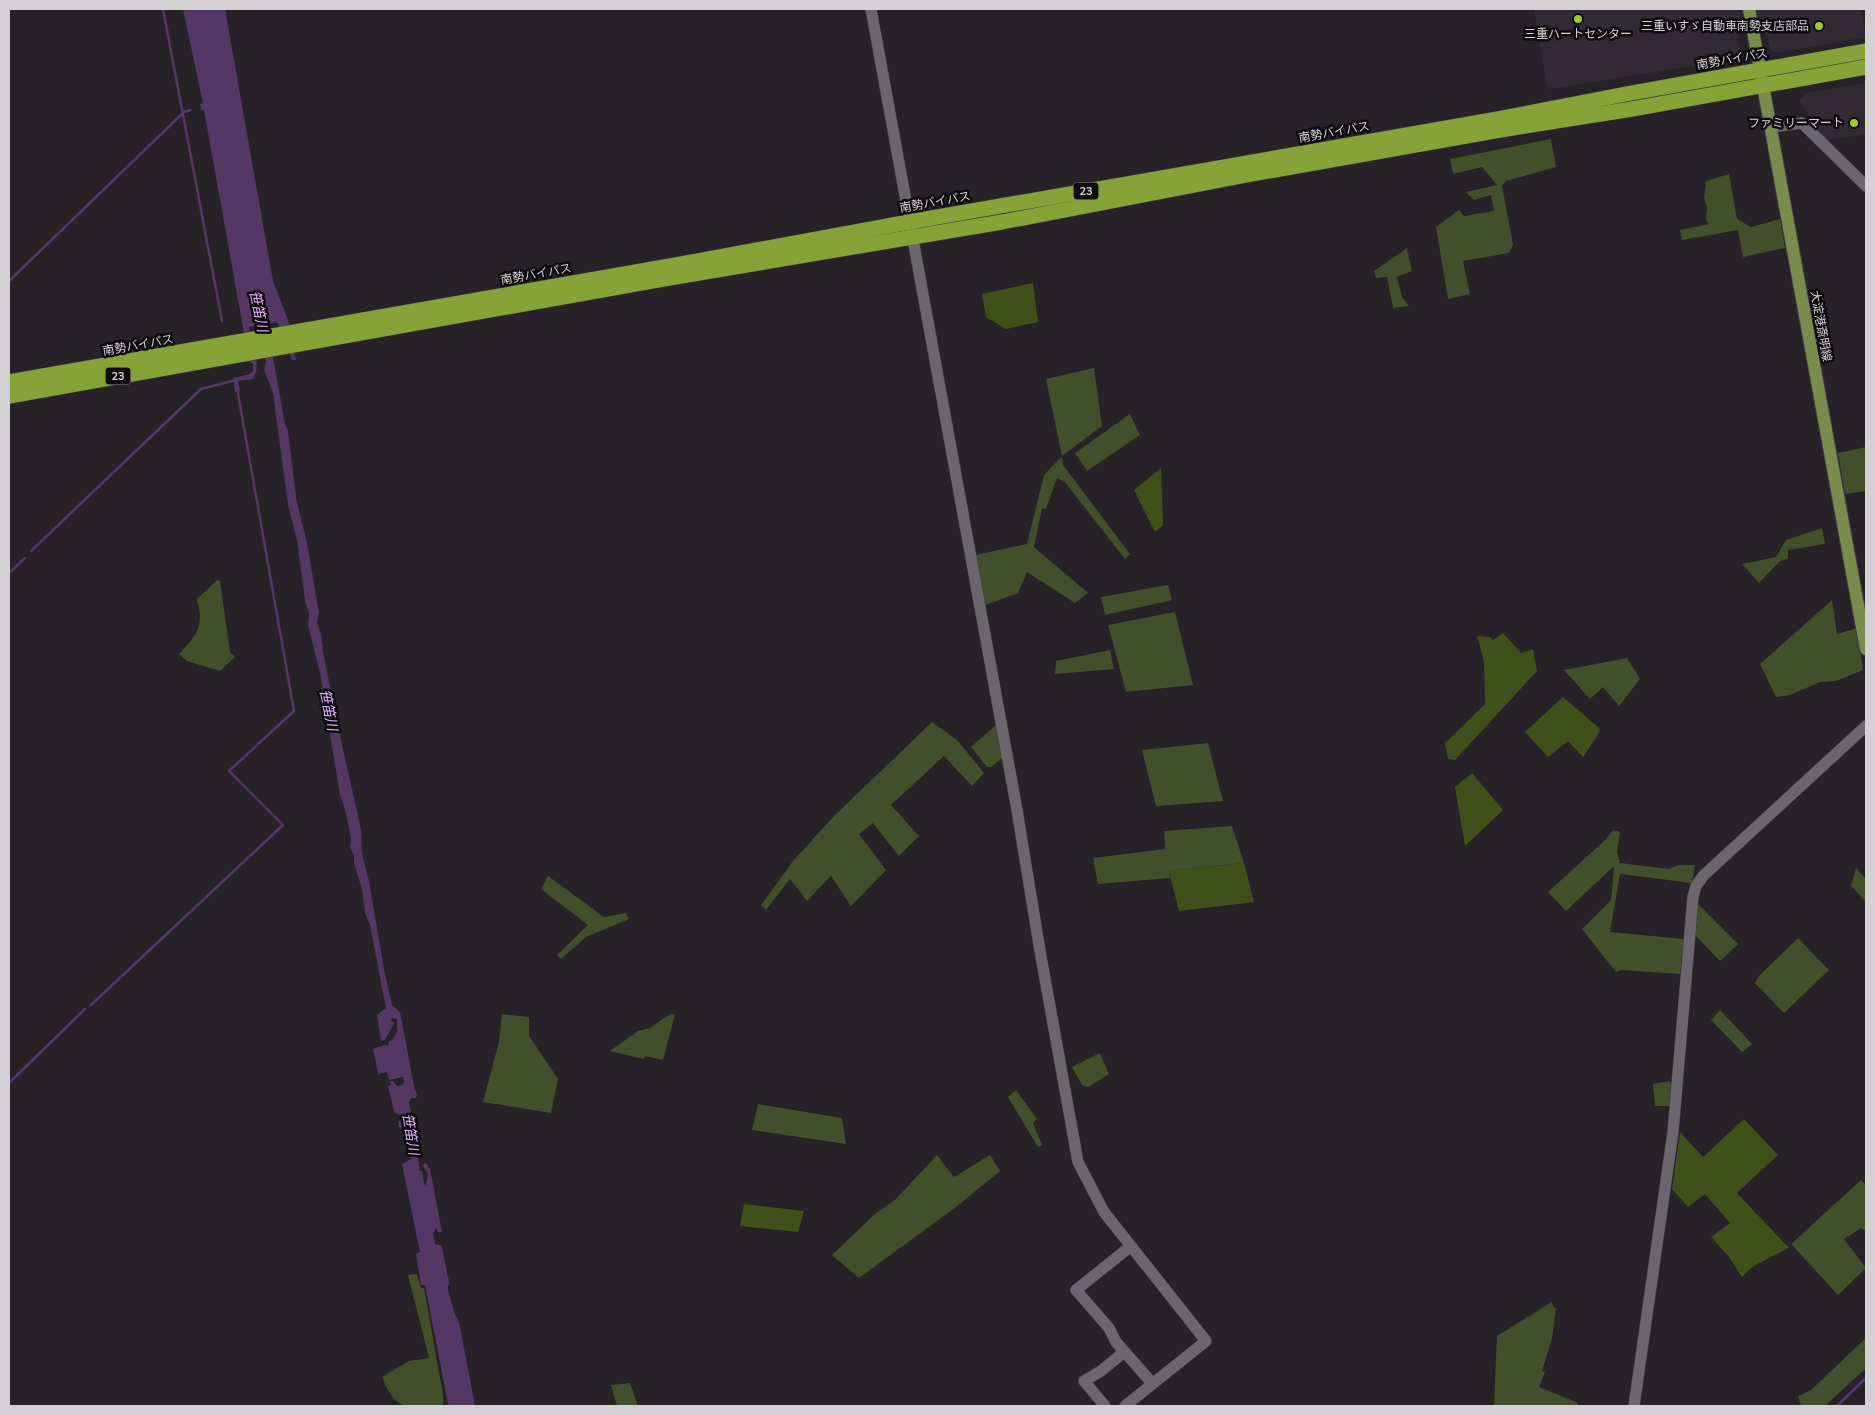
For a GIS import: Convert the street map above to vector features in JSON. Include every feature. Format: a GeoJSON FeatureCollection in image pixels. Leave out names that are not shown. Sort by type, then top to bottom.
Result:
{"type":"FeatureCollection","features":[{"type":"Feature","properties":{"kind":"highway","name":"南勢バイパス"},"geometry":{"type":"LineString","coordinates":[[9,382],[227,350],[910,229],[1760,69],[1866,51]]}},
{"type":"Feature","properties":{"kind":"highway","name":"南勢バイパス"},"geometry":{"type":"LineString","coordinates":[[910,229],[1002,222],[1481,133],[1866,67]]}},
{"type":"Feature","properties":{"kind":"highway","name":"南勢バイパス"},"geometry":{"type":"LineString","coordinates":[[9,396],[227,350]]}},
{"type":"Feature","properties":{"kind":"main road","name":"大淀港斎明線"},"geometry":{"type":"LineString","coordinates":[[1749,9],[1866,649]]}},
{"type":"Feature","properties":{"kind":"street"},"geometry":{"type":"LineString","coordinates":[[871,9],[1017,810],[1078,1162],[1104,1212],[1206,1341],[1125,1406]]}},
{"type":"Feature","properties":{"kind":"street"},"geometry":{"type":"LineString","coordinates":[[1771,128],[1802,122],[1866,186]]}},
{"type":"Feature","properties":{"kind":"street"},"geometry":{"type":"LineString","coordinates":[[1634,1406],[1673,1132],[1693,896],[1696,886],[1703,876],[1866,726]]}},
{"type":"Feature","properties":{"kind":"street"},"geometry":{"type":"LineString","coordinates":[[1131,1246],[1076,1290],[1109,1328],[1124,1352],[1152,1383]]}},
{"type":"Feature","properties":{"kind":"street"},"geometry":{"type":"LineString","coordinates":[[1105,1406],[1084,1381],[1101,1371],[1124,1352]]}},
{"type":"Feature","properties":{"kind":"shaded area"},"geometry":{"type":"Polygon","coordinates":[[[1534,9],[1739,9],[1743,27],[1737,39],[1740,49],[1735,55],[1736,59],[1550,89],[1547,86],[1534,9]]]}},
{"type":"Feature","properties":{"kind":"shaded area"},"geometry":{"type":"Polygon","coordinates":[[[1755,9],[1861,9],[1866,37],[1777,53],[1770,49],[1767,36],[1757,25],[1755,9]]]}},
{"type":"Feature","properties":{"kind":"shaded area"},"geometry":{"type":"Polygon","coordinates":[[[1866,83],[1866,134],[1832,140],[1826,139],[1809,121],[1811,118],[1799,100],[1808,93],[1866,83]]]}},
{"type":"Feature","properties":{"kind":"green space"},"geometry":{"type":"Polygon","coordinates":[[[1551,139],[1556,167],[1506,181],[1502,186],[1513,245],[1509,253],[1463,261],[1470,294],[1448,299],[1436,227],[1459,210],[1464,216],[1494,211],[1491,195],[1474,200],[1466,192],[1497,185],[1482,167],[1453,174],[1450,159],[1551,139]]]}},
{"type":"Feature","properties":{"kind":"green space"},"geometry":{"type":"Polygon","coordinates":[[[1729,174],[1737,219],[1751,227],[1780,219],[1785,248],[1743,257],[1738,230],[1682,240],[1680,230],[1709,224],[1706,220],[1707,207],[1704,198],[1706,181],[1729,174]]]}},
{"type":"Feature","properties":{"kind":"green space"},"geometry":{"type":"Polygon","coordinates":[[[1407,248],[1412,271],[1397,277],[1402,297],[1409,306],[1393,308],[1387,277],[1376,278],[1374,271],[1407,248]]]}},
{"type":"Feature","properties":{"kind":"green space"},"geometry":{"type":"Polygon","coordinates":[[[1033,283],[1038,322],[1006,329],[986,317],[982,294],[1033,283]]]}},
{"type":"Feature","properties":{"kind":"green space"},"geometry":{"type":"Polygon","coordinates":[[[1094,368],[1102,426],[1062,456],[1046,379],[1094,368]]]}},
{"type":"Feature","properties":{"kind":"green space"},"geometry":{"type":"Polygon","coordinates":[[[1130,414],[1140,435],[1087,471],[1075,453],[1130,414]]]}},
{"type":"Feature","properties":{"kind":"green space"},"geometry":{"type":"Polygon","coordinates":[[[1866,447],[1866,491],[1845,494],[1838,453],[1866,447]]]}},
{"type":"Feature","properties":{"kind":"green space"},"geometry":{"type":"Polygon","coordinates":[[[1062,456],[1063,465],[1130,554],[1125,559],[1064,481],[1057,478],[1046,509],[1042,508],[1034,547],[1088,593],[1075,603],[1027,572],[1018,593],[983,606],[975,555],[1027,544],[1044,475],[1062,456]]]}},
{"type":"Feature","properties":{"kind":"green space"},"geometry":{"type":"Polygon","coordinates":[[[1161,468],[1163,525],[1155,532],[1134,490],[1161,468]]]}},
{"type":"Feature","properties":{"kind":"green space"},"geometry":{"type":"Polygon","coordinates":[[[1822,528],[1825,544],[1788,550],[1788,559],[1780,561],[1759,583],[1742,564],[1776,557],[1786,540],[1822,528]]]}},
{"type":"Feature","properties":{"kind":"green space"},"geometry":{"type":"Polygon","coordinates":[[[217,580],[220,581],[230,652],[235,657],[220,671],[187,661],[179,654],[198,630],[200,617],[197,599],[217,580]]]}},
{"type":"Feature","properties":{"kind":"green space"},"geometry":{"type":"Polygon","coordinates":[[[1168,585],[1172,600],[1105,615],[1101,597],[1168,585]]]}},
{"type":"Feature","properties":{"kind":"green space"},"geometry":{"type":"Polygon","coordinates":[[[1832,600],[1837,634],[1857,628],[1863,670],[1836,681],[1820,682],[1790,695],[1776,697],[1760,664],[1832,600]]]}},
{"type":"Feature","properties":{"kind":"green space"},"geometry":{"type":"Polygon","coordinates":[[[1175,612],[1193,685],[1126,692],[1108,625],[1175,612]]]}},
{"type":"Feature","properties":{"kind":"green space"},"geometry":{"type":"Polygon","coordinates":[[[1503,633],[1521,653],[1533,649],[1537,671],[1455,760],[1448,759],[1445,743],[1485,704],[1484,661],[1477,636],[1489,637],[1493,640],[1503,633]]]}},
{"type":"Feature","properties":{"kind":"green space"},"geometry":{"type":"Polygon","coordinates":[[[1110,650],[1114,669],[1055,674],[1056,661],[1110,650]]]}},
{"type":"Feature","properties":{"kind":"green space"},"geometry":{"type":"Polygon","coordinates":[[[1627,658],[1640,679],[1619,706],[1603,687],[1590,699],[1564,670],[1627,658]]]}},
{"type":"Feature","properties":{"kind":"green space"},"geometry":{"type":"Polygon","coordinates":[[[1563,697],[1600,729],[1583,757],[1568,741],[1548,757],[1525,732],[1563,697]]]}},
{"type":"Feature","properties":{"kind":"green space"},"geometry":{"type":"Polygon","coordinates":[[[932,722],[957,740],[984,773],[972,786],[944,756],[891,805],[919,836],[899,856],[873,823],[859,834],[886,870],[851,906],[831,876],[807,901],[790,879],[766,910],[761,905],[793,861],[834,816],[932,722]]]}},
{"type":"Feature","properties":{"kind":"green space"},"geometry":{"type":"Polygon","coordinates":[[[997,724],[1002,758],[991,767],[987,767],[971,747],[997,724]]]}},
{"type":"Feature","properties":{"kind":"green space"},"geometry":{"type":"Polygon","coordinates":[[[1208,743],[1223,801],[1156,806],[1142,750],[1208,743]]]}},
{"type":"Feature","properties":{"kind":"green space"},"geometry":{"type":"Polygon","coordinates":[[[1472,773],[1503,810],[1465,846],[1455,787],[1472,773]]]}},
{"type":"Feature","properties":{"kind":"green space"},"geometry":{"type":"Polygon","coordinates":[[[1232,826],[1244,863],[1169,871],[1171,878],[1098,884],[1093,858],[1165,849],[1164,831],[1232,826]]]}},
{"type":"Feature","properties":{"kind":"green space"},"geometry":{"type":"Polygon","coordinates":[[[1613,830],[1620,832],[1617,852],[1620,863],[1669,869],[1678,865],[1695,865],[1692,883],[1620,874],[1610,932],[1684,939],[1680,974],[1621,970],[1616,972],[1582,929],[1611,900],[1614,866],[1566,911],[1548,892],[1605,840],[1613,830]]]}},
{"type":"Feature","properties":{"kind":"green space"},"geometry":{"type":"Polygon","coordinates":[[[1244,863],[1254,902],[1179,911],[1169,871],[1244,863]]]}},
{"type":"Feature","properties":{"kind":"green space"},"geometry":{"type":"Polygon","coordinates":[[[1856,868],[1866,879],[1866,902],[1851,886],[1856,868]]]}},
{"type":"Feature","properties":{"kind":"green space"},"geometry":{"type":"Polygon","coordinates":[[[548,876],[604,917],[626,913],[629,919],[586,937],[561,959],[557,955],[588,925],[541,889],[548,876]]]}},
{"type":"Feature","properties":{"kind":"green space"},"geometry":{"type":"Polygon","coordinates":[[[1698,904],[1738,944],[1720,961],[1695,935],[1698,904]]]}},
{"type":"Feature","properties":{"kind":"green space"},"geometry":{"type":"Polygon","coordinates":[[[1798,938],[1829,970],[1784,1013],[1755,983],[1759,976],[1798,938]]]}},
{"type":"Feature","properties":{"kind":"green space"},"geometry":{"type":"Polygon","coordinates":[[[1720,1010],[1752,1044],[1742,1052],[1711,1020],[1720,1010]]]}},
{"type":"Feature","properties":{"kind":"green space"},"geometry":{"type":"Polygon","coordinates":[[[502,1014],[529,1017],[529,1036],[558,1079],[551,1113],[483,1102],[499,1042],[502,1014]]]}},
{"type":"Feature","properties":{"kind":"green space"},"geometry":{"type":"Polygon","coordinates":[[[670,1014],[675,1014],[663,1060],[645,1056],[644,1059],[610,1051],[638,1031],[650,1028],[670,1014]]]}},
{"type":"Feature","properties":{"kind":"green space"},"geometry":{"type":"Polygon","coordinates":[[[1100,1053],[1109,1074],[1088,1087],[1082,1085],[1072,1067],[1100,1053]]]}},
{"type":"Feature","properties":{"kind":"green space"},"geometry":{"type":"Polygon","coordinates":[[[1670,1081],[1672,1086],[1671,1106],[1655,1106],[1653,1084],[1670,1081]]]}},
{"type":"Feature","properties":{"kind":"green space"},"geometry":{"type":"Polygon","coordinates":[[[1016,1090],[1037,1119],[1033,1123],[1042,1145],[1038,1147],[1008,1097],[1016,1090]]]}},
{"type":"Feature","properties":{"kind":"green space"},"geometry":{"type":"Polygon","coordinates":[[[758,1104],[842,1118],[846,1144],[752,1130],[758,1104]]]}},
{"type":"Feature","properties":{"kind":"green space"},"geometry":{"type":"Polygon","coordinates":[[[1744,1119],[1778,1155],[1737,1193],[1789,1248],[1752,1267],[1742,1277],[1729,1257],[1711,1237],[1730,1223],[1705,1194],[1688,1207],[1672,1189],[1680,1132],[1703,1157],[1744,1119]]]}},
{"type":"Feature","properties":{"kind":"green space"},"geometry":{"type":"Polygon","coordinates":[[[937,1155],[954,1177],[990,1155],[1000,1171],[956,1207],[859,1278],[832,1255],[876,1213],[895,1200],[937,1155]]]}},
{"type":"Feature","properties":{"kind":"green space"},"geometry":{"type":"Polygon","coordinates":[[[1861,1180],[1866,1185],[1866,1232],[1861,1228],[1844,1239],[1866,1268],[1838,1295],[1791,1244],[1861,1180]]]}},
{"type":"Feature","properties":{"kind":"green space"},"geometry":{"type":"Polygon","coordinates":[[[744,1204],[804,1211],[798,1232],[740,1226],[744,1204]]]}},
{"type":"Feature","properties":{"kind":"green space"},"geometry":{"type":"Polygon","coordinates":[[[417,1274],[421,1288],[424,1288],[443,1395],[443,1406],[412,1407],[398,1402],[387,1389],[382,1377],[409,1361],[429,1358],[408,1275],[417,1274]]]}},
{"type":"Feature","properties":{"kind":"green space"},"geometry":{"type":"Polygon","coordinates":[[[1552,1302],[1553,1307],[1556,1308],[1552,1338],[1542,1371],[1545,1372],[1539,1387],[1578,1403],[1578,1406],[1494,1406],[1497,1336],[1552,1302]]]}},
{"type":"Feature","properties":{"kind":"green space"},"geometry":{"type":"Polygon","coordinates":[[[1866,1338],[1866,1368],[1825,1406],[1801,1406],[1798,1396],[1811,1390],[1866,1338]]]}},
{"type":"Feature","properties":{"kind":"green space"},"geometry":{"type":"Polygon","coordinates":[[[630,1383],[638,1406],[617,1406],[611,1385],[630,1383]]]}},
{"type":"Feature","properties":{"kind":"water","name":"笹笛川"},"geometry":{"type":"Polygon","coordinates":[[[183,9],[225,9],[273,281],[288,320],[296,360],[292,360],[277,322],[267,324],[285,424],[288,430],[296,498],[307,543],[319,613],[317,622],[361,829],[362,854],[369,881],[384,969],[392,1005],[400,1012],[417,1095],[416,1098],[411,1098],[409,1102],[420,1171],[422,1171],[424,1184],[426,1185],[428,1174],[423,1166],[424,1163],[430,1168],[442,1232],[438,1232],[436,1228],[433,1233],[435,1244],[442,1246],[449,1281],[448,1291],[459,1322],[475,1406],[450,1406],[448,1404],[425,1285],[421,1285],[416,1254],[420,1252],[402,1164],[411,1159],[409,1141],[406,1130],[398,1126],[399,1121],[403,1120],[402,1116],[394,1112],[388,1086],[393,1081],[397,1086],[402,1085],[404,1081],[403,1077],[389,1080],[387,1072],[378,1074],[373,1049],[385,1045],[388,1046],[389,1041],[392,1040],[397,1032],[397,1019],[392,1018],[391,1020],[394,1023],[385,1040],[381,1041],[377,1015],[386,1008],[370,925],[365,913],[362,889],[354,863],[354,855],[350,847],[351,838],[340,795],[320,673],[308,625],[309,614],[305,601],[297,540],[288,505],[273,393],[264,370],[266,362],[259,325],[249,327],[256,354],[256,374],[253,379],[238,381],[240,391],[235,392],[233,378],[250,374],[253,371],[253,364],[249,361],[204,110],[201,110],[200,104],[203,103],[183,9]]]}},
{"type":"Feature","properties":{"kind":"waterway"},"geometry":{"type":"LineString","coordinates":[[163,9],[222,321]]}},
{"type":"Feature","properties":{"kind":"waterway"},"geometry":{"type":"LineString","coordinates":[[9,281],[184,112],[190,110]]}},
{"type":"Feature","properties":{"kind":"waterway"},"geometry":{"type":"LineString","coordinates":[[31,551],[201,389],[236,380]]}},
{"type":"Feature","properties":{"kind":"waterway"},"geometry":{"type":"LineString","coordinates":[[91,1005],[283,825],[229,771],[294,711],[237,388]]}},
{"type":"Feature","properties":{"kind":"waterway"},"geometry":{"type":"LineString","coordinates":[[9,573],[25,558]]}},
{"type":"Feature","properties":{"kind":"waterway"},"geometry":{"type":"LineString","coordinates":[[9,1083],[85,1009]]}},
{"type":"Feature","properties":{"kind":"waterway"},"geometry":{"type":"LineString","coordinates":[[1837,1406],[1866,1378]]}},
{"type":"Feature","properties":{"kind":"place","name":"三重ハートセンター"},"geometry":{"type":"Point","coordinates":[1578,19]}},
{"type":"Feature","properties":{"kind":"place","name":"三重いすゞ自動車南勢支店部品"},"geometry":{"type":"Point","coordinates":[1819,26]}},
{"type":"Feature","properties":{"kind":"place","name":"ファミリーマート"},"geometry":{"type":"Point","coordinates":[1854,123]}}]}
